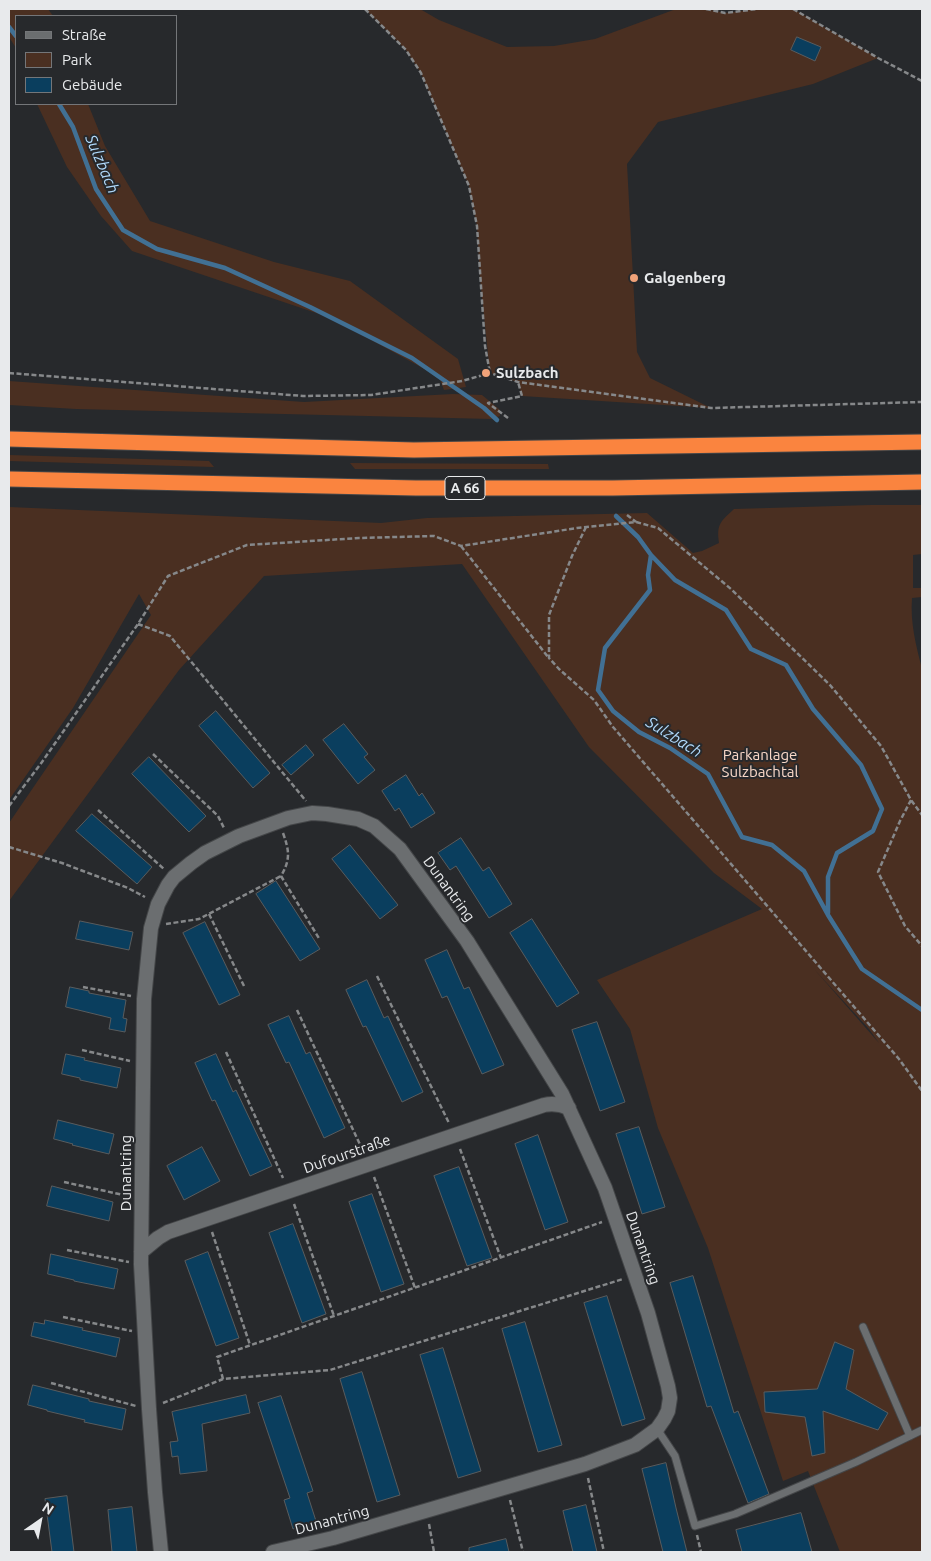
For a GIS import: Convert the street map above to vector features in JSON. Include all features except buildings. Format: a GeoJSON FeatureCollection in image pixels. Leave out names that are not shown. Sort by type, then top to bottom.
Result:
{"type":"FeatureCollection","features":[{"type":"Feature","properties":{"kind":"highway"},"geometry":{"type":"LineString","coordinates":[[9,439],[414,450],[922,442]]}},
{"type":"Feature","properties":{"kind":"highway","name":"A 66"},"geometry":{"type":"LineString","coordinates":[[9,479],[416,488],[613,488],[922,482]]}},
{"type":"Feature","properties":{"kind":"street","name":"Dunantring"},"geometry":{"type":"LineString","coordinates":[[161,1552],[149,1409],[141,1258],[144,999],[151,928],[158,904],[168,886],[174,877],[191,863],[204,854],[252,831],[280,821],[312,813],[358,819],[374,826],[400,849],[467,941],[562,1094],[606,1188],[648,1313],[670,1398],[668,1411],[657,1429],[635,1445],[585,1464],[333,1538],[273,1552]]}},
{"type":"Feature","properties":{"kind":"street","name":"Dufourstraße"},"geometry":{"type":"LineString","coordinates":[[141,1258],[158,1238],[168,1232],[544,1105],[552,1103],[569,1108]]}},
{"type":"Feature","properties":{"kind":"lane"},"geometry":{"type":"LineString","coordinates":[[863,1327],[910,1436]]}},
{"type":"Feature","properties":{"kind":"lane"},"geometry":{"type":"LineString","coordinates":[[657,1429],[675,1456],[695,1526],[735,1514],[856,1462],[922,1430]]}},
{"type":"Feature","properties":{"kind":"path"},"geometry":{"type":"LineString","coordinates":[[364,9],[406,50],[421,73],[469,186],[477,226],[485,346],[490,373]]}},
{"type":"Feature","properties":{"kind":"path"},"geometry":{"type":"LineString","coordinates":[[706,9],[725,13],[757,9]]}},
{"type":"Feature","properties":{"kind":"path"},"geometry":{"type":"LineString","coordinates":[[793,9],[922,81]]}},
{"type":"Feature","properties":{"kind":"path"},"geometry":{"type":"LineString","coordinates":[[9,373],[303,396],[371,395],[462,381],[490,373],[518,382],[711,408],[922,402]]}},
{"type":"Feature","properties":{"kind":"path"},"geometry":{"type":"LineString","coordinates":[[508,418],[488,403],[522,396],[518,382]]}},
{"type":"Feature","properties":{"kind":"path"},"geometry":{"type":"LineString","coordinates":[[627,515],[636,522]]}},
{"type":"Feature","properties":{"kind":"path"},"geometry":{"type":"LineString","coordinates":[[9,806],[138,624],[168,576],[247,545],[359,538],[434,536],[461,546],[586,527],[636,522],[658,528],[718,578],[830,685],[881,746],[911,800],[922,815]]}},
{"type":"Feature","properties":{"kind":"path"},"geometry":{"type":"LineString","coordinates":[[549,658],[549,615],[572,556],[586,527]]}},
{"type":"Feature","properties":{"kind":"path"},"geometry":{"type":"LineString","coordinates":[[461,546],[549,658],[594,700],[613,727],[899,1059],[922,1091]]}},
{"type":"Feature","properties":{"kind":"path"},"geometry":{"type":"LineString","coordinates":[[138,624],[170,636],[304,797],[312,813]]}},
{"type":"Feature","properties":{"kind":"path"},"geometry":{"type":"LineString","coordinates":[[153,754],[218,816],[230,841]]}},
{"type":"Feature","properties":{"kind":"path"},"geometry":{"type":"LineString","coordinates":[[911,800],[878,872],[905,926],[922,946]]}},
{"type":"Feature","properties":{"kind":"path"},"geometry":{"type":"LineString","coordinates":[[98,810],[174,877]]}},
{"type":"Feature","properties":{"kind":"path"},"geometry":{"type":"LineString","coordinates":[[151,928],[170,922],[199,919],[281,876],[286,867],[289,850],[280,821]]}},
{"type":"Feature","properties":{"kind":"path"},"geometry":{"type":"LineString","coordinates":[[9,847],[62,863],[128,888],[158,904]]}},
{"type":"Feature","properties":{"kind":"path"},"geometry":{"type":"LineString","coordinates":[[281,876],[320,940]]}},
{"type":"Feature","properties":{"kind":"path"},"geometry":{"type":"LineString","coordinates":[[209,914],[245,988]]}},
{"type":"Feature","properties":{"kind":"path"},"geometry":{"type":"LineString","coordinates":[[377,976],[455,1135],[501,1258]]}},
{"type":"Feature","properties":{"kind":"path"},"geometry":{"type":"LineString","coordinates":[[83,987],[144,999]]}},
{"type":"Feature","properties":{"kind":"path"},"geometry":{"type":"LineString","coordinates":[[297,1010],[369,1164],[414,1288]]}},
{"type":"Feature","properties":{"kind":"path"},"geometry":{"type":"LineString","coordinates":[[82,1050],[143,1063]]}},
{"type":"Feature","properties":{"kind":"path"},"geometry":{"type":"LineString","coordinates":[[64,1182],[142,1198]]}},
{"type":"Feature","properties":{"kind":"path"},"geometry":{"type":"LineString","coordinates":[[223,1379],[217,1357],[616,1218]]}},
{"type":"Feature","properties":{"kind":"path"},"geometry":{"type":"LineString","coordinates":[[207,1219],[250,1345]]}},
{"type":"Feature","properties":{"kind":"path"},"geometry":{"type":"LineString","coordinates":[[66,1250],[141,1258]]}},
{"type":"Feature","properties":{"kind":"path"},"geometry":{"type":"LineString","coordinates":[[51,1383],[149,1409],[223,1379],[330,1370],[635,1275]]}},
{"type":"Feature","properties":{"kind":"path"},"geometry":{"type":"LineString","coordinates":[[63,1317],[145,1334]]}},
{"type":"Feature","properties":{"kind":"path"},"geometry":{"type":"LineString","coordinates":[[585,1464],[604,1552]]}},
{"type":"Feature","properties":{"kind":"path"},"geometry":{"type":"LineString","coordinates":[[506,1487],[523,1552]]}},
{"type":"Feature","properties":{"kind":"path"},"geometry":{"type":"LineString","coordinates":[[426,1510],[434,1552]]}},
{"type":"Feature","properties":{"kind":"path"},"geometry":{"type":"LineString","coordinates":[[695,1526],[701,1552]]}},
{"type":"Feature","properties":{"kind":"green space"},"geometry":{"type":"Polygon","coordinates":[[[9,9],[48,9],[52,15],[15,15],[15,46],[9,37],[9,9]]]}},
{"type":"Feature","properties":{"kind":"green space"},"geometry":{"type":"Polygon","coordinates":[[[365,9],[420,9],[439,20],[507,47],[554,46],[595,39],[676,9],[706,9],[725,13],[757,9],[793,9],[878,58],[813,84],[658,122],[627,164],[637,352],[650,378],[711,408],[522,396],[518,382],[490,373],[480,278],[477,226],[469,186],[421,73],[406,50],[365,9]]]}},
{"type":"Feature","properties":{"kind":"green space"},"geometry":{"type":"Polygon","coordinates":[[[37,105],[88,105],[105,146],[150,221],[274,262],[350,281],[458,359],[466,387],[444,390],[439,377],[331,318],[132,251],[101,216],[67,167],[37,105]]]}},
{"type":"Feature","properties":{"kind":"green space"},"geometry":{"type":"Polygon","coordinates":[[[9,381],[304,402],[453,394],[482,395],[499,409],[500,416],[492,419],[76,409],[9,405],[9,381]]]}},
{"type":"Feature","properties":{"kind":"green space"},"geometry":{"type":"Polygon","coordinates":[[[9,455],[209,461],[214,467],[9,461],[9,455]]]}},
{"type":"Feature","properties":{"kind":"green space"},"geometry":{"type":"Polygon","coordinates":[[[350,463],[548,464],[549,469],[355,469],[350,463]]]}},
{"type":"Feature","properties":{"kind":"green space","name":"Parkanlage Sulzbachtal"},"geometry":{"type":"Polygon","coordinates":[[[922,505],[922,554],[913,555],[913,588],[922,588],[922,597],[912,598],[912,616],[922,669],[922,1552],[840,1552],[808,1471],[783,1481],[708,1248],[658,1128],[630,1029],[597,980],[762,909],[714,873],[589,747],[462,564],[264,576],[179,670],[9,901],[9,823],[151,615],[139,594],[73,708],[9,800],[9,507],[381,523],[427,518],[647,513],[693,553],[719,543],[718,531],[720,523],[734,509],[922,505]],[[814,969],[879,1043],[869,1029],[814,969]]]}},
{"type":"Feature","properties":{"kind":"waterway","name":"Sulzbach"},"geometry":{"type":"LineString","coordinates":[[9,27],[15,35]]}},
{"type":"Feature","properties":{"kind":"waterway","name":"Sulzbach"},"geometry":{"type":"LineString","coordinates":[[60,105],[73,127],[96,189],[123,230],[157,249],[225,268],[310,307],[412,358],[484,408],[497,420]]}},
{"type":"Feature","properties":{"kind":"waterway","name":"Sulzbach"},"geometry":{"type":"LineString","coordinates":[[616,516],[638,537],[651,555],[648,575],[650,590],[605,648],[598,690],[613,711],[639,732],[670,748],[708,774],[742,837],[772,845],[804,871],[828,915],[862,969],[922,1010]]}},
{"type":"Feature","properties":{"kind":"waterway","name":"Sulzbach"},"geometry":{"type":"LineString","coordinates":[[651,555],[675,580],[726,610],[751,649],[786,665],[813,709],[861,765],[882,809],[873,831],[837,853],[828,877],[828,913]]}},
{"type":"Feature","properties":{"kind":"place","name":"Galgenberg"},"geometry":{"type":"Point","coordinates":[634,278]}},
{"type":"Feature","properties":{"kind":"place","name":"Sulzbach"},"geometry":{"type":"Point","coordinates":[486,373]}}]}
